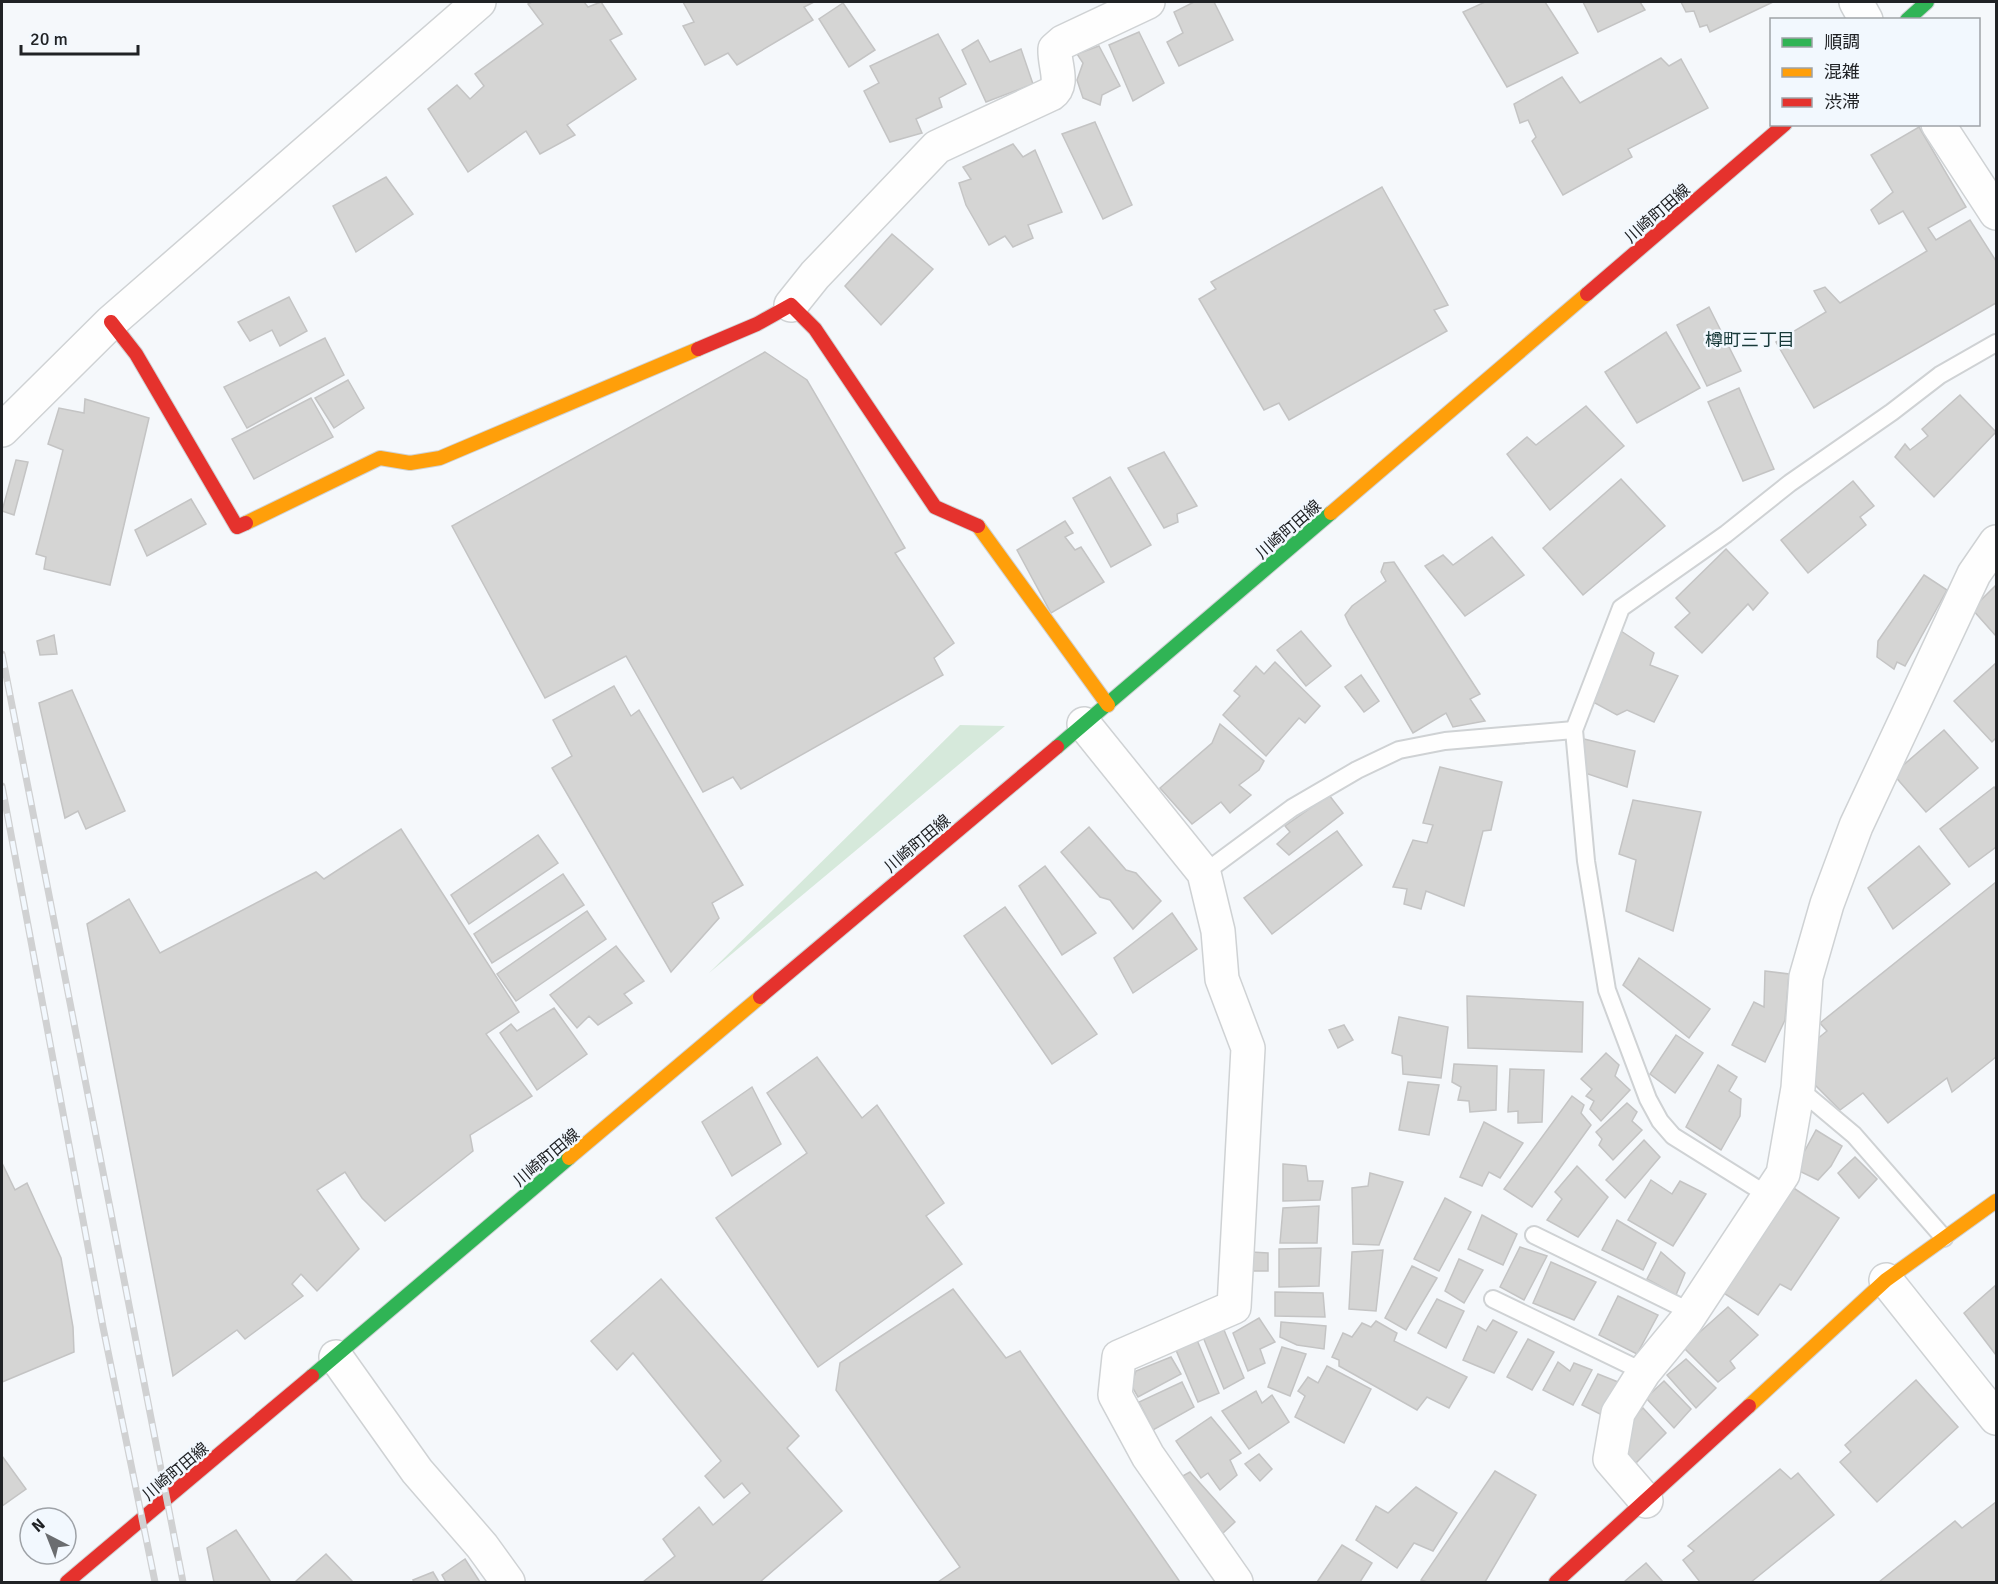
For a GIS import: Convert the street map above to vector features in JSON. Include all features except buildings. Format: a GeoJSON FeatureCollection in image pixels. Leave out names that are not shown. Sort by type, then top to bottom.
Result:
{"type":"FeatureCollection","features":[{"type":"Feature","properties":{"kind":"main road"},"geometry":{"type":"LineString","coordinates":[[1909,18],[1928,2]]}},
{"type":"Feature","properties":{"kind":"main road","name":"川崎町田線"},"geometry":{"type":"LineString","coordinates":[[67,1582],[1096,715],[1783,126]]}},
{"type":"Feature","properties":{"kind":"main road"},"geometry":{"type":"LineString","coordinates":[[111,322],[136,354],[237,527],[380,458],[410,463],[440,458],[746,329],[791,305],[815,329],[934,507],[980,527],[1096,715]]}},
{"type":"Feature","properties":{"kind":"main road"},"geometry":{"type":"LineString","coordinates":[[1556,1582],[1886,1280],[1996,1201]]}},
{"type":"Feature","properties":{"kind":"street"},"geometry":{"type":"LineString","coordinates":[[2,430],[111,322],[479,2]]}},
{"type":"Feature","properties":{"kind":"street"},"geometry":{"type":"LineString","coordinates":[[791,305],[815,275],[937,147],[1057,90],[1059,81],[1054,58],[1055,49],[1063,42],[1148,2]]}},
{"type":"Feature","properties":{"kind":"street"},"geometry":{"type":"LineString","coordinates":[[1856,2],[1865,18]]}},
{"type":"Feature","properties":{"kind":"street"},"geometry":{"type":"LineString","coordinates":[[1939,126],[1996,213]]}},
{"type":"Feature","properties":{"kind":"street"},"geometry":{"type":"LineString","coordinates":[[1646,1501],[1610,1459],[1618,1413],[1644,1372],[1691,1312],[1783,1174],[1798,1088],[1806,977],[1827,904],[1856,826],[1974,574],[1996,542]]}},
{"type":"Feature","properties":{"kind":"street"},"geometry":{"type":"LineString","coordinates":[[1096,715],[1204,873],[1218,931],[1222,979],[1248,1048],[1234,1307],[1119,1357],[1115,1395],[1148,1456],[1236,1582]]}},
{"type":"Feature","properties":{"kind":"street"},"geometry":{"type":"LineString","coordinates":[[1886,1280],[1996,1418]]}},
{"type":"Feature","properties":{"kind":"street"},"geometry":{"type":"LineString","coordinates":[[336,1357],[417,1471],[482,1546],[508,1582]]}},
{"type":"Feature","properties":{"kind":"lane"},"geometry":{"type":"LineString","coordinates":[[1768,1196],[1673,1136],[1660,1121],[1648,1099],[1607,990],[1586,861],[1574,730],[1621,608],[1726,534],[1790,483],[1893,412],[1940,375],[1996,343]]}},
{"type":"Feature","properties":{"kind":"lane"},"geometry":{"type":"LineString","coordinates":[[1204,873],[1292,808],[1357,770],[1399,750],[1445,741],[1574,730]]}},
{"type":"Feature","properties":{"kind":"lane"},"geometry":{"type":"LineString","coordinates":[[1798,1088],[1854,1135],[1944,1238]]}},
{"type":"Feature","properties":{"kind":"lane"},"geometry":{"type":"LineString","coordinates":[[1534,1235],[1691,1312]]}},
{"type":"Feature","properties":{"kind":"lane"},"geometry":{"type":"LineString","coordinates":[[1493,1299],[1644,1372]]}},
{"type":"Feature","properties":{"kind":"green space"},"geometry":{"type":"Polygon","coordinates":[[[960,725],[1005,726],[709,973],[960,725]]]}},
{"type":"Feature","properties":{"kind":"railway"},"geometry":{"type":"LineString","coordinates":[[2,654],[183,1582]]}},
{"type":"Feature","properties":{"kind":"railway"},"geometry":{"type":"LineString","coordinates":[[2,786],[103,1327],[155,1582]]}},
{"type":"Feature","properties":{"kind":"traffic: fast"},"geometry":{"type":"LineString","coordinates":[[1909,18],[1927,2]]}},
{"type":"Feature","properties":{"kind":"traffic: fast"},"geometry":{"type":"LineString","coordinates":[[1057,747],[1331,513]]}},
{"type":"Feature","properties":{"kind":"traffic: fast"},"geometry":{"type":"LineString","coordinates":[[312,1376],[569,1158]]}},
{"type":"Feature","properties":{"kind":"traffic: slow"},"geometry":{"type":"LineString","coordinates":[[1331,513],[1587,294]]}},
{"type":"Feature","properties":{"kind":"traffic: slow"},"geometry":{"type":"LineString","coordinates":[[246,523],[380,458],[410,463],[440,458],[698,349]]}},
{"type":"Feature","properties":{"kind":"traffic: slow"},"geometry":{"type":"LineString","coordinates":[[978,526],[1108,705]]}},
{"type":"Feature","properties":{"kind":"traffic: slow"},"geometry":{"type":"LineString","coordinates":[[569,1158],[760,997]]}},
{"type":"Feature","properties":{"kind":"traffic: slow"},"geometry":{"type":"LineString","coordinates":[[1749,1406],[1886,1280],[1996,1201]]}},
{"type":"Feature","properties":{"kind":"traffic: jam"},"geometry":{"type":"LineString","coordinates":[[1587,294],[1783,126]]}},
{"type":"Feature","properties":{"kind":"traffic: jam"},"geometry":{"type":"LineString","coordinates":[[698,349],[757,324],[791,305],[815,329],[935,507],[978,526]]}},
{"type":"Feature","properties":{"kind":"traffic: jam"},"geometry":{"type":"LineString","coordinates":[[111,322],[136,354],[237,527],[246,523]]}},
{"type":"Feature","properties":{"kind":"traffic: jam"},"geometry":{"type":"LineString","coordinates":[[760,997],[1057,747]]}},
{"type":"Feature","properties":{"kind":"traffic: jam"},"geometry":{"type":"LineString","coordinates":[[67,1582],[312,1376]]}},
{"type":"Feature","properties":{"kind":"traffic: jam"},"geometry":{"type":"LineString","coordinates":[[1556,1582],[1749,1406]]}},
{"type":"Feature","properties":{"kind":"district","name":"樽町三丁目"},"geometry":{"type":"Point","coordinates":[1750,340]}}]}
